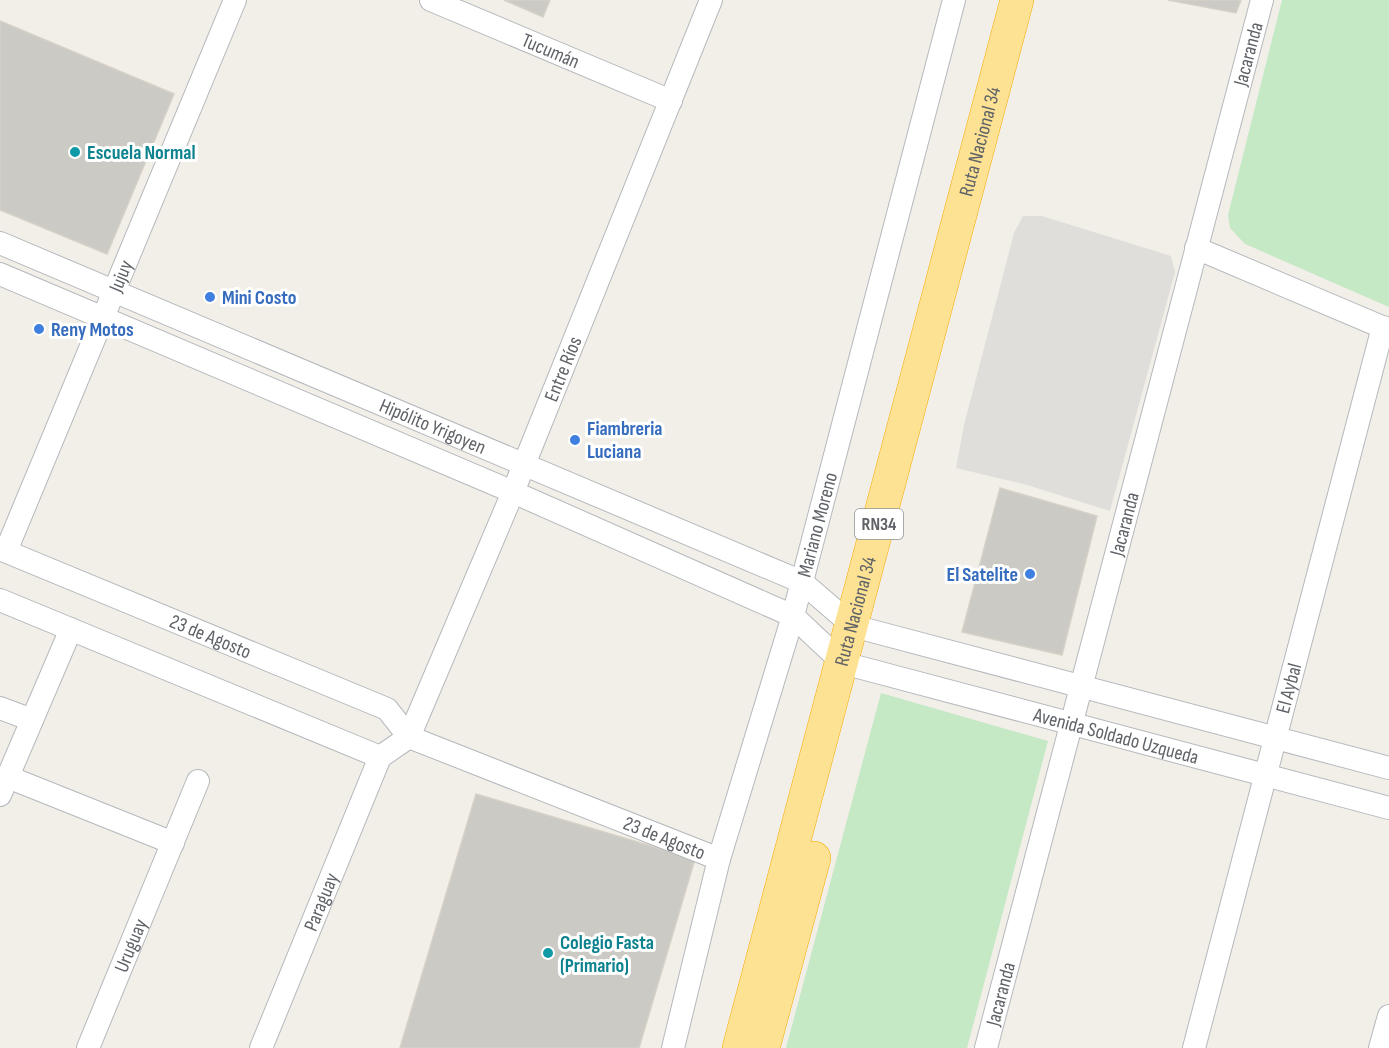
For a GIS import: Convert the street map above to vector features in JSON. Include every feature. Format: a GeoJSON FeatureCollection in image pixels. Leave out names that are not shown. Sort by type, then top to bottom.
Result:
{"type":"FeatureCollection","features":[{"type":"Feature","properties":{"kind":"highway","name":"Ruta Nacional 34"},"geometry":{"type":"LineString","coordinates":[[863,629],[1017,0]]}},
{"type":"Feature","properties":{"kind":"highway","name":"Ruta Nacional 34"},"geometry":{"type":"LineString","coordinates":[[739,1048],[853,666],[1040,0]]}},
{"type":"Feature","properties":{"kind":"highway","name":"Ruta Nacional 34"},"geometry":{"type":"LineString","coordinates":[[764,1048],[853,666]]}},
{"type":"Feature","properties":{"kind":"street","name":"Jujuy"},"geometry":{"type":"LineString","coordinates":[[3,550],[103,318],[235,0]]}},
{"type":"Feature","properties":{"kind":"street","name":"Tucumán"},"geometry":{"type":"LineString","coordinates":[[431,0],[671,101]]}},
{"type":"Feature","properties":{"kind":"street","name":"Entre Ríos"},"geometry":{"type":"LineString","coordinates":[[409,737],[513,492],[711,0]]}},
{"type":"Feature","properties":{"kind":"street","name":"Mariano Moreno"},"geometry":{"type":"LineString","coordinates":[[673,1048],[719,859],[793,615],[954,0]]}},
{"type":"Feature","properties":{"kind":"street","name":"Jacaranda"},"geometry":{"type":"LineString","coordinates":[[986,1048],[1262,0]]}},
{"type":"Feature","properties":{"kind":"street","name":"Hipólito Yrigoyen"},"geometry":{"type":"LineString","coordinates":[[0,243],[802,582],[863,629]]}},
{"type":"Feature","properties":{"kind":"street"},"geometry":{"type":"LineString","coordinates":[[1196,248],[1386,328]]}},
{"type":"Feature","properties":{"kind":"street","name":"Hipólito Yrigoyen"},"geometry":{"type":"LineString","coordinates":[[0,274],[513,492],[793,615],[853,666]]}},
{"type":"Feature","properties":{"kind":"street","name":"El Aybal"},"geometry":{"type":"LineString","coordinates":[[1194,1048],[1274,738],[1386,328]]}},
{"type":"Feature","properties":{"kind":"street","name":"23 de Agosto"},"geometry":{"type":"LineString","coordinates":[[3,550],[387,709],[409,737],[719,859]]}},
{"type":"Feature","properties":{"kind":"street"},"geometry":{"type":"LineString","coordinates":[[0,600],[380,757],[409,737]]}},
{"type":"Feature","properties":{"kind":"street"},"geometry":{"type":"LineString","coordinates":[[71,628],[4,786],[173,843]]}},
{"type":"Feature","properties":{"kind":"street","name":"Avenida Soldado Uzqueda"},"geometry":{"type":"LineString","coordinates":[[863,629],[1389,768]]}},
{"type":"Feature","properties":{"kind":"street","name":"Avenida Soldado Uzqueda"},"geometry":{"type":"LineString","coordinates":[[853,666],[1389,808]]}},
{"type":"Feature","properties":{"kind":"street"},"geometry":{"type":"LineString","coordinates":[[0,708],[32,720]]}},
{"type":"Feature","properties":{"kind":"street","name":"Paraguay"},"geometry":{"type":"LineString","coordinates":[[261,1048],[380,757]]}},
{"type":"Feature","properties":{"kind":"street","name":"Uruguay"},"geometry":{"type":"LineString","coordinates":[[87,1048],[198,781]]}},
{"type":"Feature","properties":{"kind":"street"},"geometry":{"type":"LineString","coordinates":[[1380,1048],[1389,1016]]}},
{"type":"Feature","properties":{"kind":"shaded area"},"geometry":{"type":"Polygon","coordinates":[[[1023,216],[1042,216],[1171,256],[1175,272],[1110,511],[1027,485],[956,468],[964,425],[1014,233],[1023,216]]]}},
{"type":"Feature","properties":{"kind":"green space"},"geometry":{"type":"Polygon","coordinates":[[[1282,0],[1389,0],[1389,307],[1245,244],[1230,228],[1228,215],[1282,0]]]}},
{"type":"Feature","properties":{"kind":"green space"},"geometry":{"type":"Polygon","coordinates":[[[881,693],[1048,741],[967,1048],[786,1048],[881,693]]]}},
{"type":"Feature","properties":{"kind":"building"},"geometry":{"type":"Polygon","coordinates":[[[504,0],[550,0],[543,17],[504,0]]]}},
{"type":"Feature","properties":{"kind":"building"},"geometry":{"type":"Polygon","coordinates":[[[1168,0],[1241,0],[1236,13],[1168,0]]]}},
{"type":"Feature","properties":{"kind":"building","name":"Escuela Normal"},"geometry":{"type":"Polygon","coordinates":[[[0,21],[174,94],[107,254],[0,210],[0,21]]]}},
{"type":"Feature","properties":{"kind":"building","name":"El Satelite"},"geometry":{"type":"Polygon","coordinates":[[[1000,488],[1097,516],[1062,655],[962,632],[1000,488]]]}},
{"type":"Feature","properties":{"kind":"building","name":"Colegio Fasta (Primario)"},"geometry":{"type":"Polygon","coordinates":[[[476,794],[695,859],[639,1048],[400,1048],[476,794]]]}},
{"type":"Feature","properties":{"kind":"place","name":"Escuela Normal"},"geometry":{"type":"Point","coordinates":[75,152]}},
{"type":"Feature","properties":{"kind":"place","name":"Mini Costo"},"geometry":{"type":"Point","coordinates":[210,297]}},
{"type":"Feature","properties":{"kind":"place","name":"Reny Motos"},"geometry":{"type":"Point","coordinates":[39,329]}},
{"type":"Feature","properties":{"kind":"place","name":"Fiambreria Luciana"},"geometry":{"type":"Point","coordinates":[575,440]}},
{"type":"Feature","properties":{"kind":"place","name":"El Satelite"},"geometry":{"type":"Point","coordinates":[1030,574]}},
{"type":"Feature","properties":{"kind":"place","name":"Colegio Fasta (Primario)"},"geometry":{"type":"Point","coordinates":[548,953]}}]}
